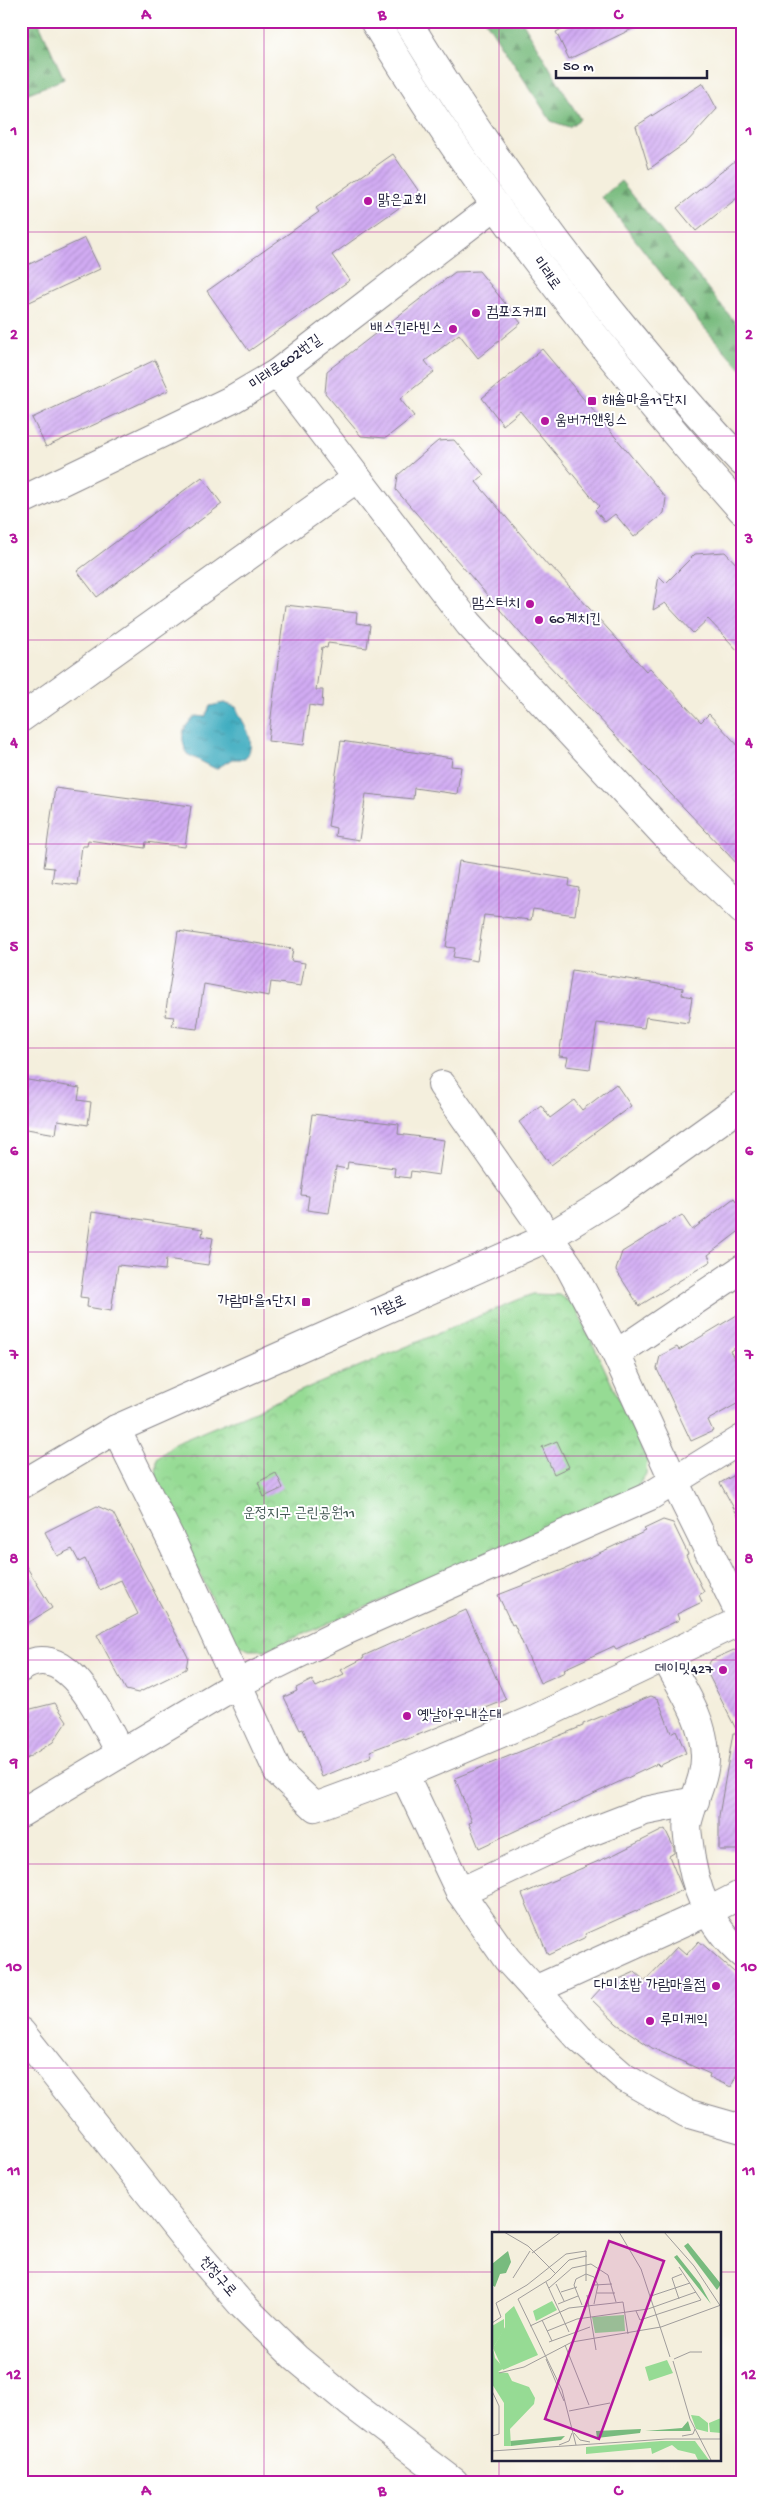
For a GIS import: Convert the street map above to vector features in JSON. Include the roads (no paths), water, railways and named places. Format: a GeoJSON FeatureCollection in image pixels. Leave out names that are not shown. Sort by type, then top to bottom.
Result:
{"type":"FeatureCollection","features":[{"type":"Feature","properties":{"kind":"street","name":"미래로"},"geometry":{"type":"LineString","coordinates":[[374,21],[496,205],[561,295],[678,438],[742,510]]}},
{"type":"Feature","properties":{"kind":"street","name":"미래로"},"geometry":{"type":"LineString","coordinates":[[407,21],[518,191],[580,274],[708,426],[742,462]]}},
{"type":"Feature","properties":{"kind":"street","name":"미래로602번길"},"geometry":{"type":"LineString","coordinates":[[27,498],[231,400],[277,373],[496,205]]}},
{"type":"Feature","properties":{"kind":"street"},"geometry":{"type":"LineString","coordinates":[[277,373],[469,624],[679,850],[742,910]]}},
{"type":"Feature","properties":{"kind":"street"},"geometry":{"type":"LineString","coordinates":[[21,718],[357,478]]}},
{"type":"Feature","properties":{"kind":"street"},"geometry":{"type":"LineString","coordinates":[[116,1429],[173,1544],[278,1772],[316,1807],[404,1774],[538,1718],[742,1619],[674,1481],[616,1354],[569,1266],[442,1085]]}},
{"type":"Feature","properties":{"kind":"street","name":"가람로"},"geometry":{"type":"LineString","coordinates":[[21,1485],[116,1429],[549,1237],[614,1197],[742,1104]]}},
{"type":"Feature","properties":{"kind":"street"},"geometry":{"type":"LineString","coordinates":[[616,1354],[742,1269]]}},
{"type":"Feature","properties":{"kind":"street"},"geometry":{"type":"LineString","coordinates":[[21,1813],[236,1684],[362,1624],[650,1496],[742,1439]]}},
{"type":"Feature","properties":{"kind":"street"},"geometry":{"type":"LineString","coordinates":[[665,1656],[701,1726],[705,1755],[700,1783],[687,1823],[691,1870],[707,1912],[730,1944],[742,1954]]}},
{"type":"Feature","properties":{"kind":"street"},"geometry":{"type":"LineString","coordinates":[[21,1668],[29,1663],[41,1661],[62,1666],[75,1677],[120,1752]]}},
{"type":"Feature","properties":{"kind":"street"},"geometry":{"type":"LineString","coordinates":[[404,1774],[460,1892],[507,1959],[579,2038],[626,2078],[686,2112],[742,2129]]}},
{"type":"Feature","properties":{"kind":"street"},"geometry":{"type":"LineString","coordinates":[[460,1892],[575,1838],[646,1811],[694,1801]]}},
{"type":"Feature","properties":{"kind":"street"},"geometry":{"type":"LineString","coordinates":[[535,1990],[707,1912],[742,1894]]}},
{"type":"Feature","properties":{"kind":"street","name":"천정구로"},"geometry":{"type":"LineString","coordinates":[[21,2032],[195,2251],[242,2305],[296,2358],[349,2402],[454,2482]]}},
{"type":"Feature","properties":{"kind":"water"},"geometry":{"type":"Polygon","coordinates":[[[224,703],[236,707],[248,733],[250,746],[245,759],[232,759],[216,769],[187,754],[183,743],[183,733],[187,725],[196,716],[205,717],[210,706],[224,703]]]}},
{"type":"Feature","properties":{"kind":"place","name":"맑은교회"},"geometry":{"type":"Point","coordinates":[368,201]}},
{"type":"Feature","properties":{"kind":"place","name":"컴포즈커피"},"geometry":{"type":"Point","coordinates":[476,313]}},
{"type":"Feature","properties":{"kind":"place","name":"배스킨라빈스"},"geometry":{"type":"Point","coordinates":[453,329]}},
{"type":"Feature","properties":{"kind":"place","name":"해솔마을11단지"},"geometry":{"type":"Point","coordinates":[592,401]}},
{"type":"Feature","properties":{"kind":"place","name":"움버거앤윙스"},"geometry":{"type":"Point","coordinates":[545,421]}},
{"type":"Feature","properties":{"kind":"place","name":"맘스터치"},"geometry":{"type":"Point","coordinates":[530,604]}},
{"type":"Feature","properties":{"kind":"place","name":"60계치킨"},"geometry":{"type":"Point","coordinates":[539,620]}},
{"type":"Feature","properties":{"kind":"place","name":"가람마을1단지"},"geometry":{"type":"Point","coordinates":[306,1302]}},
{"type":"Feature","properties":{"kind":"place","name":"데이밋427"},"geometry":{"type":"Point","coordinates":[723,1670]}},
{"type":"Feature","properties":{"kind":"place","name":"옛날아우내순대"},"geometry":{"type":"Point","coordinates":[407,1716]}},
{"type":"Feature","properties":{"kind":"place","name":"다미초밥 가람마을점"},"geometry":{"type":"Point","coordinates":[716,1986]}},
{"type":"Feature","properties":{"kind":"place","name":"루미케익"},"geometry":{"type":"Point","coordinates":[650,2021]}},
{"type":"Feature","properties":{"kind":"park label","name":"운정지구 근린공원11"},"geometry":{"type":"Point","coordinates":[299,1514]}}]}
